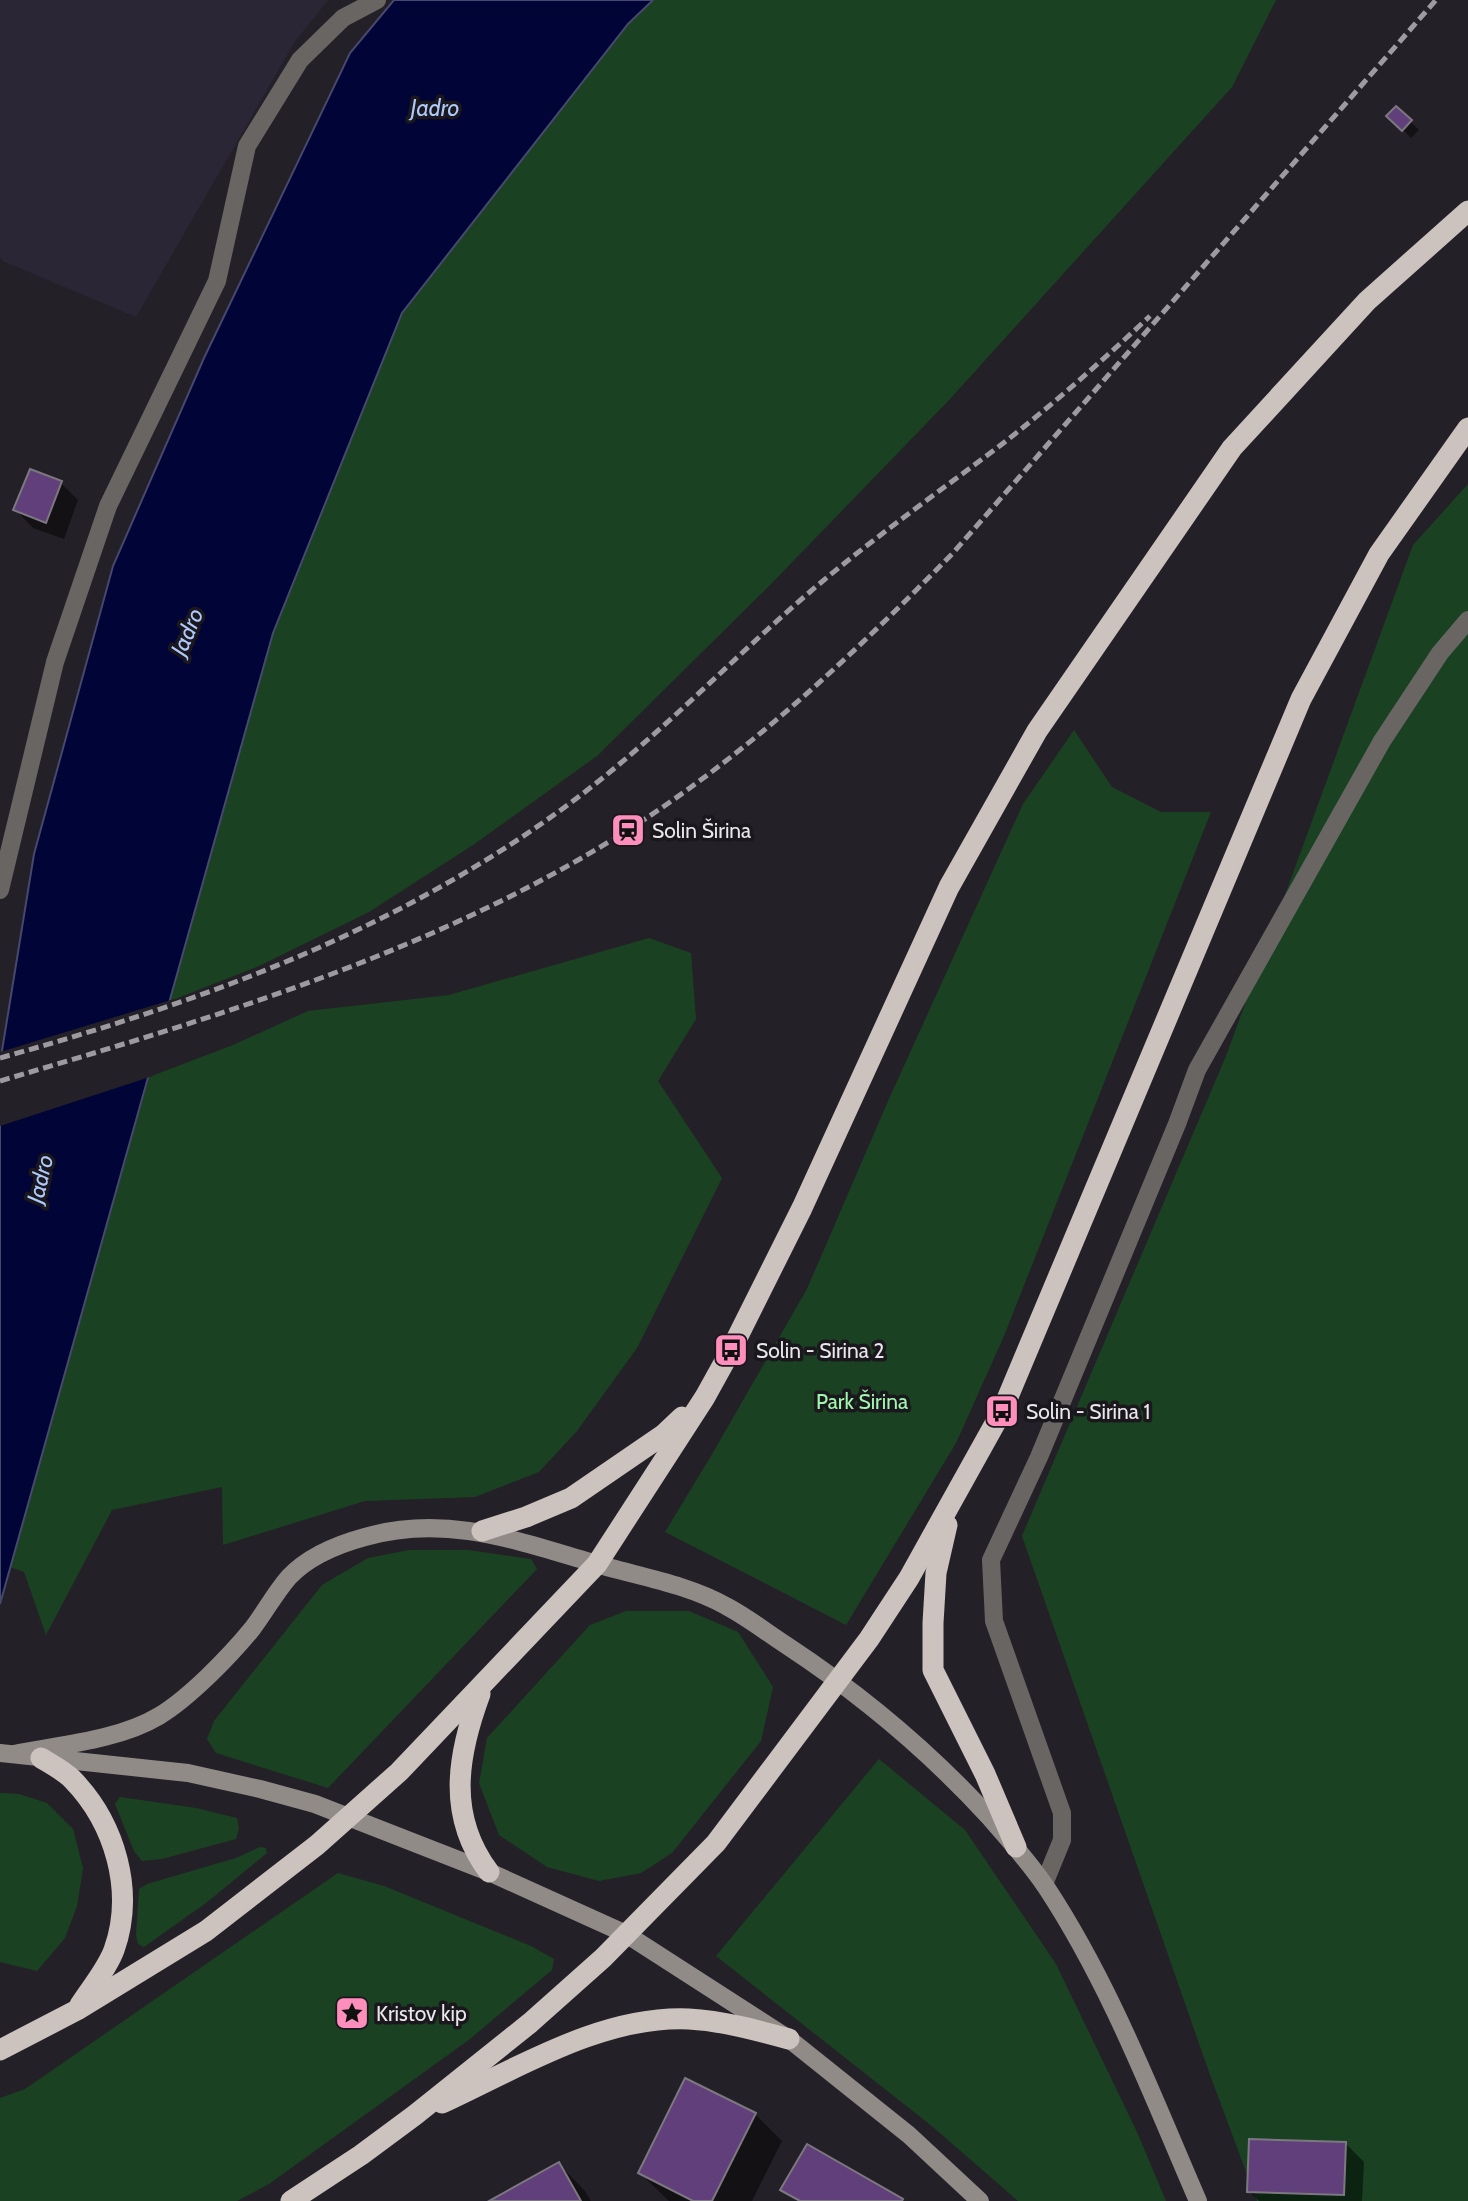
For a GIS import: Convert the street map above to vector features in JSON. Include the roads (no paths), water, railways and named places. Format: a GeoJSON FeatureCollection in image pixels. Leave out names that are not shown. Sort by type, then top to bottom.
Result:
{"type":"FeatureCollection","features":[{"type":"Feature","properties":{"kind":"highway"},"geometry":{"type":"LineString","coordinates":[[0,2050],[77,2010],[206,1931],[317,1845],[399,1772],[597,1564],[705,1397],[731,1350],[802,1208],[949,887],[1037,731],[1232,448],[1367,301],[1468,211]]}},
{"type":"Feature","properties":{"kind":"highway"},"geometry":{"type":"LineString","coordinates":[[291,2201],[415,2115],[530,2022],[626,1934],[716,1843],[839,1681],[909,1578],[1002,1410],[1301,699],[1379,554],[1468,428]]}},
{"type":"Feature","properties":{"kind":"highway"},"geometry":{"type":"LineString","coordinates":[[482,1531],[526,1517],[571,1498],[663,1435],[705,1397]]}},
{"type":"Feature","properties":{"kind":"highway"},"geometry":{"type":"LineString","coordinates":[[952,1504],[936,1573],[933,1670],[985,1774],[1016,1847]]}},
{"type":"Feature","properties":{"kind":"highway"},"geometry":{"type":"LineString","coordinates":[[483,1685],[468,1726],[462,1760],[461,1813],[468,1839],[489,1872]]}},
{"type":"Feature","properties":{"kind":"highway"},"geometry":{"type":"LineString","coordinates":[[41,1758],[70,1777],[95,1805],[111,1840],[122,1878],[122,1921],[113,1952],[77,2010]]}},
{"type":"Feature","properties":{"kind":"highway"},"geometry":{"type":"LineString","coordinates":[[415,2115],[545,2053],[630,2024],[688,2019],[746,2027],[789,2039]]}},
{"type":"Feature","properties":{"kind":"main road"},"geometry":{"type":"LineString","coordinates":[[7,1754],[127,1730],[160,1716],[222,1662],[250,1631],[290,1576],[326,1551],[367,1536],[419,1527],[482,1531],[673,1584],[725,1605],[839,1681],[920,1746],[1016,1847],[1044,1884],[1078,1938],[1109,1998],[1198,2201]]}},
{"type":"Feature","properties":{"kind":"main road"},"geometry":{"type":"LineString","coordinates":[[7,1754],[188,1773],[293,1798],[489,1872],[626,1934],[789,2039],[909,2135],[980,2201]]}},
{"type":"Feature","properties":{"kind":"street"},"geometry":{"type":"LineString","coordinates":[[0,890],[55,662],[108,506],[216,281],[247,146],[300,60],[344,18],[377,0]]}},
{"type":"Feature","properties":{"kind":"street"},"geometry":{"type":"LineString","coordinates":[[1044,1884],[1062,1840],[1062,1813],[994,1621],[991,1560],[1039,1457],[1197,1070],[1382,741],[1440,653],[1468,620]]}},
{"type":"Feature","properties":{"kind":"water","name":"Jadro"},"geometry":{"type":"Polygon","coordinates":[[[394,0],[653,0],[628,24],[402,313],[273,633],[0,1604],[0,1063],[34,854],[113,566],[204,358],[350,53],[394,0]]]}},
{"type":"Feature","properties":{"kind":"railway"},"geometry":{"type":"LineString","coordinates":[[0,1081],[243,1006],[402,946],[479,912],[555,873],[628,830],[715,769],[838,665],[953,553],[1436,0]]}},
{"type":"Feature","properties":{"kind":"railway"},"geometry":{"type":"LineString","coordinates":[[0,1058],[148,1013],[290,960],[359,929],[493,856],[558,812],[632,754],[805,596],[1036,417],[1150,316]]}},
{"type":"Feature","properties":{"kind":"place","name":"Solin Širina"},"geometry":{"type":"Point","coordinates":[628,830]}},
{"type":"Feature","properties":{"kind":"place","name":"Solin - Sirina 2"},"geometry":{"type":"Point","coordinates":[731,1350]}},
{"type":"Feature","properties":{"kind":"place","name":"Solin - Sirina 1"},"geometry":{"type":"Point","coordinates":[1002,1411]}},
{"type":"Feature","properties":{"kind":"place","name":"Kristov kip"},"geometry":{"type":"Point","coordinates":[352,2013]}},
{"type":"Feature","properties":{"kind":"park label","name":"Park Širina"},"geometry":{"type":"Point","coordinates":[862,1401]}}]}
